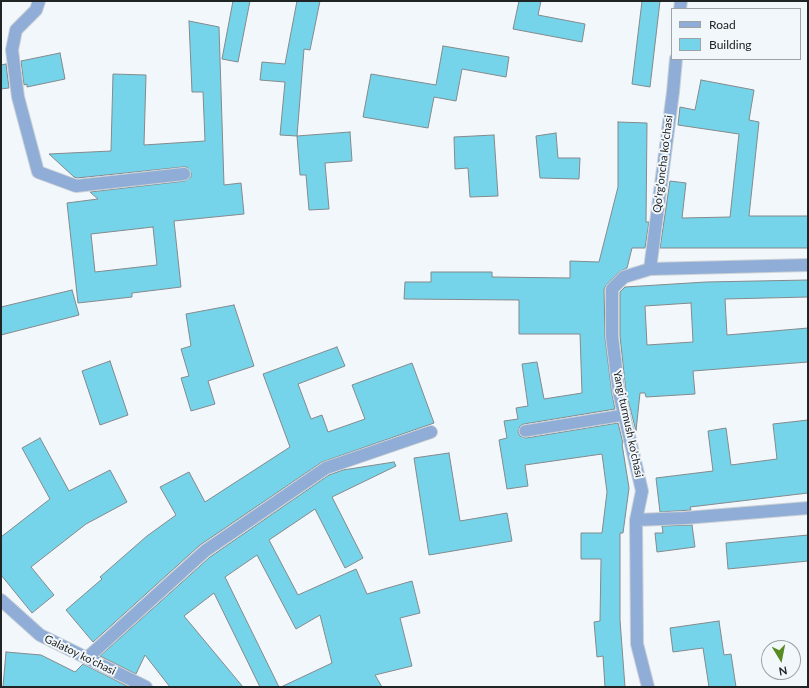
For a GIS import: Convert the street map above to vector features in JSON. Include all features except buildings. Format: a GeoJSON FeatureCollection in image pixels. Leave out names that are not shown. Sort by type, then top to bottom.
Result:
{"type":"FeatureCollection","features":[{"type":"Feature","properties":{"kind":"street"},"geometry":{"type":"LineString","coordinates":[[39,1],[36,10],[16,30],[12,50],[18,98],[38,172],[76,186],[184,174]]}},
{"type":"Feature","properties":{"kind":"street","name":"Qo‘rg‘oncha ko‘chasi"},"geometry":{"type":"LineString","coordinates":[[650,269],[676,60]]}},
{"type":"Feature","properties":{"kind":"street","name":"Yangi turmush ko'chasi"},"geometry":{"type":"LineString","coordinates":[[648,687],[637,644],[636,520],[642,491],[619,393],[612,336],[612,289],[624,277],[650,269],[808,265]]}},
{"type":"Feature","properties":{"kind":"street"},"geometry":{"type":"LineString","coordinates":[[87,658],[205,551],[326,468],[431,432]]}},
{"type":"Feature","properties":{"kind":"street"},"geometry":{"type":"LineString","coordinates":[[636,520],[692,518],[808,508]]}},
{"type":"Feature","properties":{"kind":"street","name":"Galatoy ko'chasi"},"geometry":{"type":"LineString","coordinates":[[1,600],[40,636],[146,687]]}},
{"type":"Feature","properties":{"kind":"lane"},"geometry":{"type":"LineString","coordinates":[[525,431],[624,415]]}}]}
